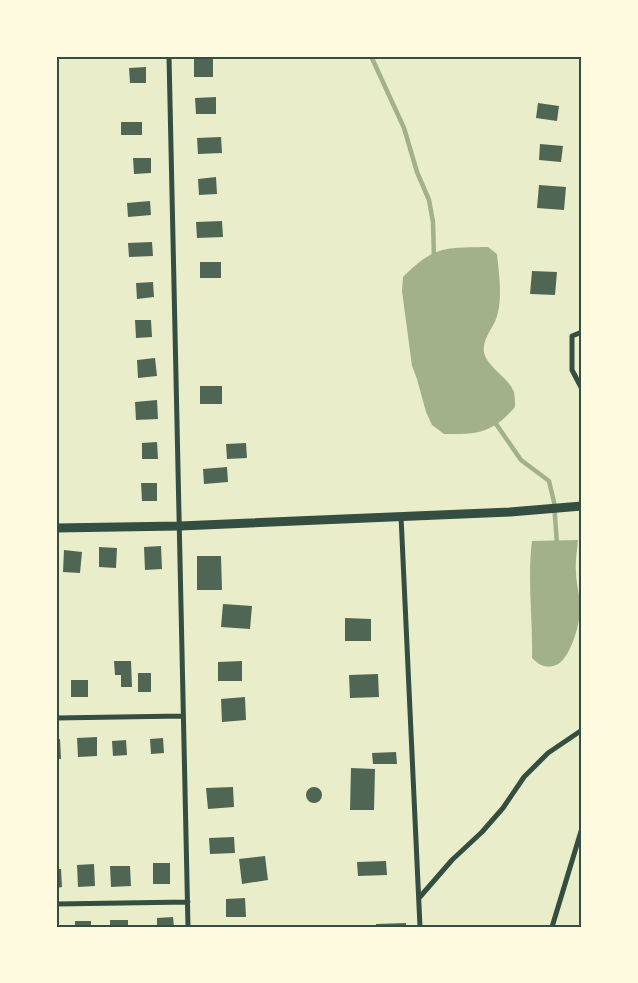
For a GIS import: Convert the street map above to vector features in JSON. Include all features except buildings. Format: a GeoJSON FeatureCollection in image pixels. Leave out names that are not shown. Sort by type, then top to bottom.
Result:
{"type":"FeatureCollection","features":[{"type":"Feature","properties":{"kind":"street"},"geometry":{"type":"LineString","coordinates":[[169,56],[188,927]]}},
{"type":"Feature","properties":{"kind":"street"},"geometry":{"type":"LineString","coordinates":[[582,332],[572,336],[572,370],[582,389]]}},
{"type":"Feature","properties":{"kind":"street"},"geometry":{"type":"LineString","coordinates":[[56,528],[180,526],[510,512],[582,506]]}},
{"type":"Feature","properties":{"kind":"street"},"geometry":{"type":"LineString","coordinates":[[400,516],[420,927]]}},
{"type":"Feature","properties":{"kind":"street"},"geometry":{"type":"LineString","coordinates":[[56,718],[182,716]]}},
{"type":"Feature","properties":{"kind":"street"},"geometry":{"type":"LineString","coordinates":[[418,898],[452,860],[482,832],[503,808],[524,777],[548,753],[582,730]]}},
{"type":"Feature","properties":{"kind":"street"},"geometry":{"type":"LineString","coordinates":[[552,927],[582,828]]}},
{"type":"Feature","properties":{"kind":"street"},"geometry":{"type":"LineString","coordinates":[[56,904],[188,902]]}},
{"type":"Feature","properties":{"kind":"shaded area"},"geometry":{"type":"Polygon","coordinates":[[[488,247],[497,254],[500,298],[497,317],[485,341],[484,352],[489,362],[514,392],[515,407],[499,423],[483,431],[466,434],[444,434],[432,425],[426,412],[412,366],[402,291],[403,277],[424,259],[441,250],[488,247]]]}},
{"type":"Feature","properties":{"kind":"shaded area"},"geometry":{"type":"Polygon","coordinates":[[[578,540],[576,568],[580,616],[576,632],[570,649],[561,662],[549,667],[543,666],[532,658],[530,570],[532,541],[578,540]]]}},
{"type":"Feature","properties":{"kind":"waterway"},"geometry":{"type":"LineString","coordinates":[[371,56],[404,128],[417,172],[429,200],[433,222],[434,258]]}},
{"type":"Feature","properties":{"kind":"waterway"},"geometry":{"type":"LineString","coordinates":[[494,421],[521,460],[549,481],[554,502],[557,545]]}}]}
